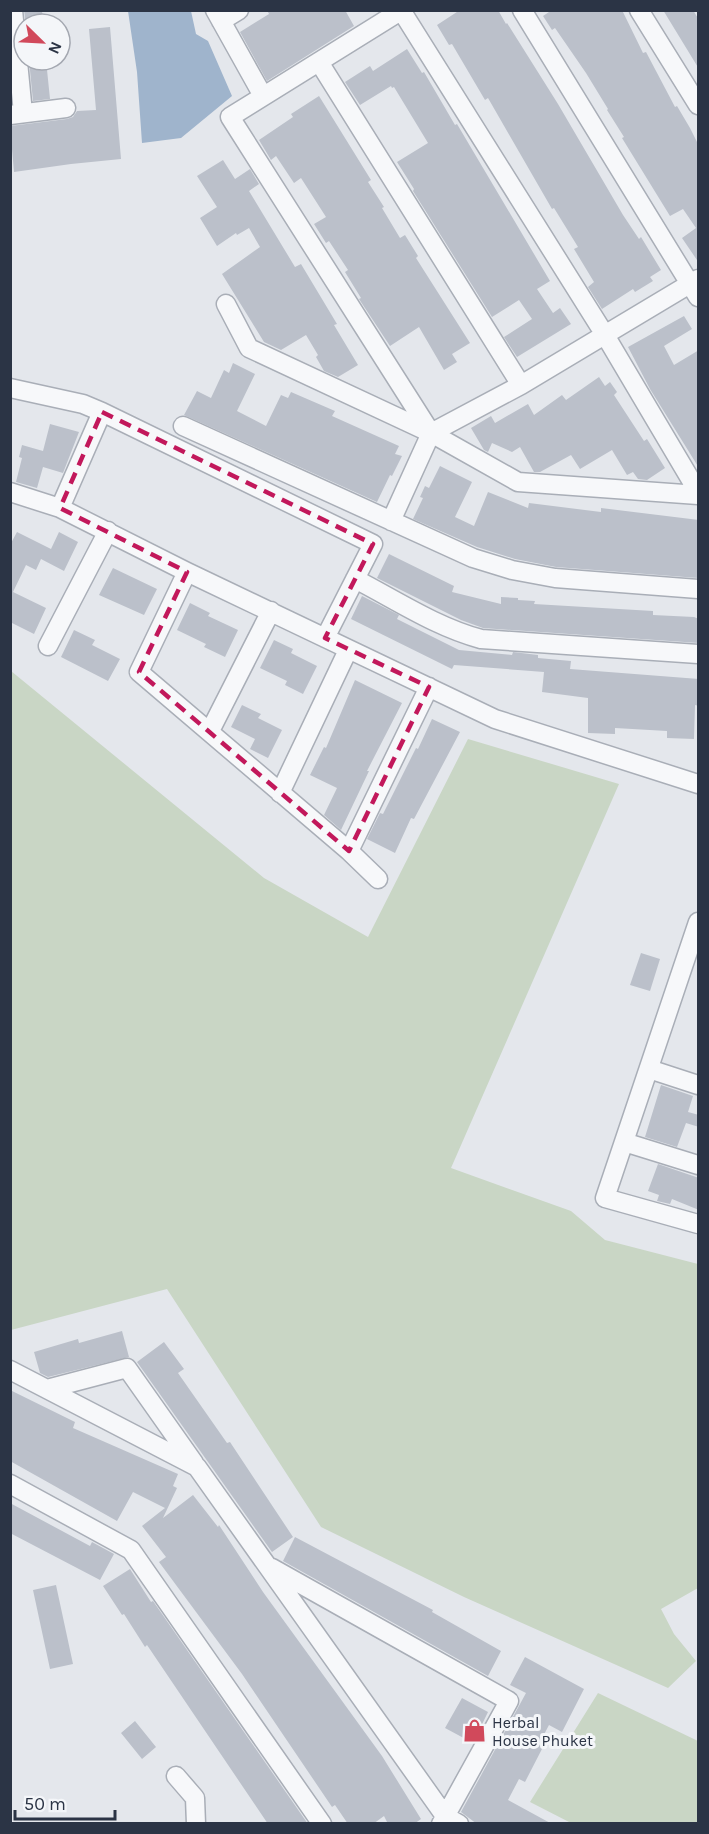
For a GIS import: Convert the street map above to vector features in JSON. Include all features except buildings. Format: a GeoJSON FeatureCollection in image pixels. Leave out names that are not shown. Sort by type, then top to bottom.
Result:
{"type":"FeatureCollection","features":[{"type":"Feature","properties":{"kind":"street"},"geometry":{"type":"LineString","coordinates":[[13,10],[17,114],[66,108]]}},
{"type":"Feature","properties":{"kind":"street"},"geometry":{"type":"LineString","coordinates":[[239,10],[218,16],[264,96]]}},
{"type":"Feature","properties":{"kind":"street"},"geometry":{"type":"LineString","coordinates":[[391,521],[431,433],[521,386],[605,335],[696,287],[522,10]]}},
{"type":"Feature","properties":{"kind":"street"},"geometry":{"type":"LineString","coordinates":[[639,10],[699,105]]}},
{"type":"Feature","properties":{"kind":"street"},"geometry":{"type":"LineString","coordinates":[[431,433],[230,117],[401,11],[605,335],[699,493]]}},
{"type":"Feature","properties":{"kind":"street"},"geometry":{"type":"LineString","coordinates":[[319,62],[521,386]]}},
{"type":"Feature","properties":{"kind":"street"},"geometry":{"type":"LineString","coordinates":[[226,304],[249,348],[431,433],[518,482],[699,493]]}},
{"type":"Feature","properties":{"kind":"street"},"geometry":{"type":"LineString","coordinates":[[10,388],[83,404],[102,412],[373,544],[325,638]]}},
{"type":"Feature","properties":{"kind":"street"},"geometry":{"type":"LineString","coordinates":[[60,508],[102,412]]}},
{"type":"Feature","properties":{"kind":"street"},"geometry":{"type":"LineString","coordinates":[[183,426],[473,558],[512,570],[555,578],[699,589]]}},
{"type":"Feature","properties":{"kind":"street"},"geometry":{"type":"LineString","coordinates":[[11,494],[60,508],[187,572],[495,719],[699,784]]}},
{"type":"Feature","properties":{"kind":"street"},"geometry":{"type":"LineString","coordinates":[[48,646],[108,531]]}},
{"type":"Feature","properties":{"kind":"street"},"geometry":{"type":"LineString","coordinates":[[187,572],[139,672],[349,851],[378,879]]}},
{"type":"Feature","properties":{"kind":"street"},"geometry":{"type":"LineString","coordinates":[[355,579],[440,624],[480,639],[699,654]]}},
{"type":"Feature","properties":{"kind":"street"},"geometry":{"type":"LineString","coordinates":[[210,731],[271,611]]}},
{"type":"Feature","properties":{"kind":"street"},"geometry":{"type":"LineString","coordinates":[[280,793],[348,650]]}},
{"type":"Feature","properties":{"kind":"street"},"geometry":{"type":"LineString","coordinates":[[349,851],[429,687]]}},
{"type":"Feature","properties":{"kind":"street"},"geometry":{"type":"LineString","coordinates":[[697,931],[605,1198],[699,1224]]}},
{"type":"Feature","properties":{"kind":"street"},"geometry":{"type":"LineString","coordinates":[[649,1069],[699,1085]]}},
{"type":"Feature","properties":{"kind":"street"},"geometry":{"type":"LineString","coordinates":[[624,1142],[699,1165]]}},
{"type":"Feature","properties":{"kind":"street"},"geometry":{"type":"LineString","coordinates":[[47,1389],[128,1368],[448,1821],[509,1701],[268,1566]]}},
{"type":"Feature","properties":{"kind":"street"},"geometry":{"type":"LineString","coordinates":[[10,1370],[197,1467]]}},
{"type":"Feature","properties":{"kind":"street"},"geometry":{"type":"LineString","coordinates":[[10,1484],[131,1550],[322,1824]]}},
{"type":"Feature","properties":{"kind":"street"},"geometry":{"type":"LineString","coordinates":[[176,1776],[195,1798],[196,1824]]}},
{"type":"Feature","properties":{"kind":"highlighted area"},"geometry":{"type":"Polygon","coordinates":[[[102,412],[373,544],[325,638],[429,687],[349,851],[139,672],[187,572],[60,508],[102,412]]]}},
{"type":"Feature","properties":{"kind":"green space"},"geometry":{"type":"Polygon","coordinates":[[[11,671],[264,878],[368,937],[468,739],[619,784],[451,1168],[571,1211],[605,1240],[698,1264],[698,1588],[661,1609],[674,1634],[696,1661],[668,1688],[464,1597],[321,1527],[167,1289],[11,1330],[11,671]]]}},
{"type":"Feature","properties":{"kind":"green space"},"geometry":{"type":"Polygon","coordinates":[[[598,1693],[698,1741],[698,1823],[571,1823],[530,1802],[598,1693]]]}},
{"type":"Feature","properties":{"kind":"water"},"geometry":{"type":"Polygon","coordinates":[[[128,11],[191,11],[196,34],[208,41],[232,96],[181,138],[142,143],[137,72],[128,11]]]}},
{"type":"Feature","properties":{"kind":"place","name":"Herbal House Phuket"},"geometry":{"type":"Point","coordinates":[474,1731]}}]}
